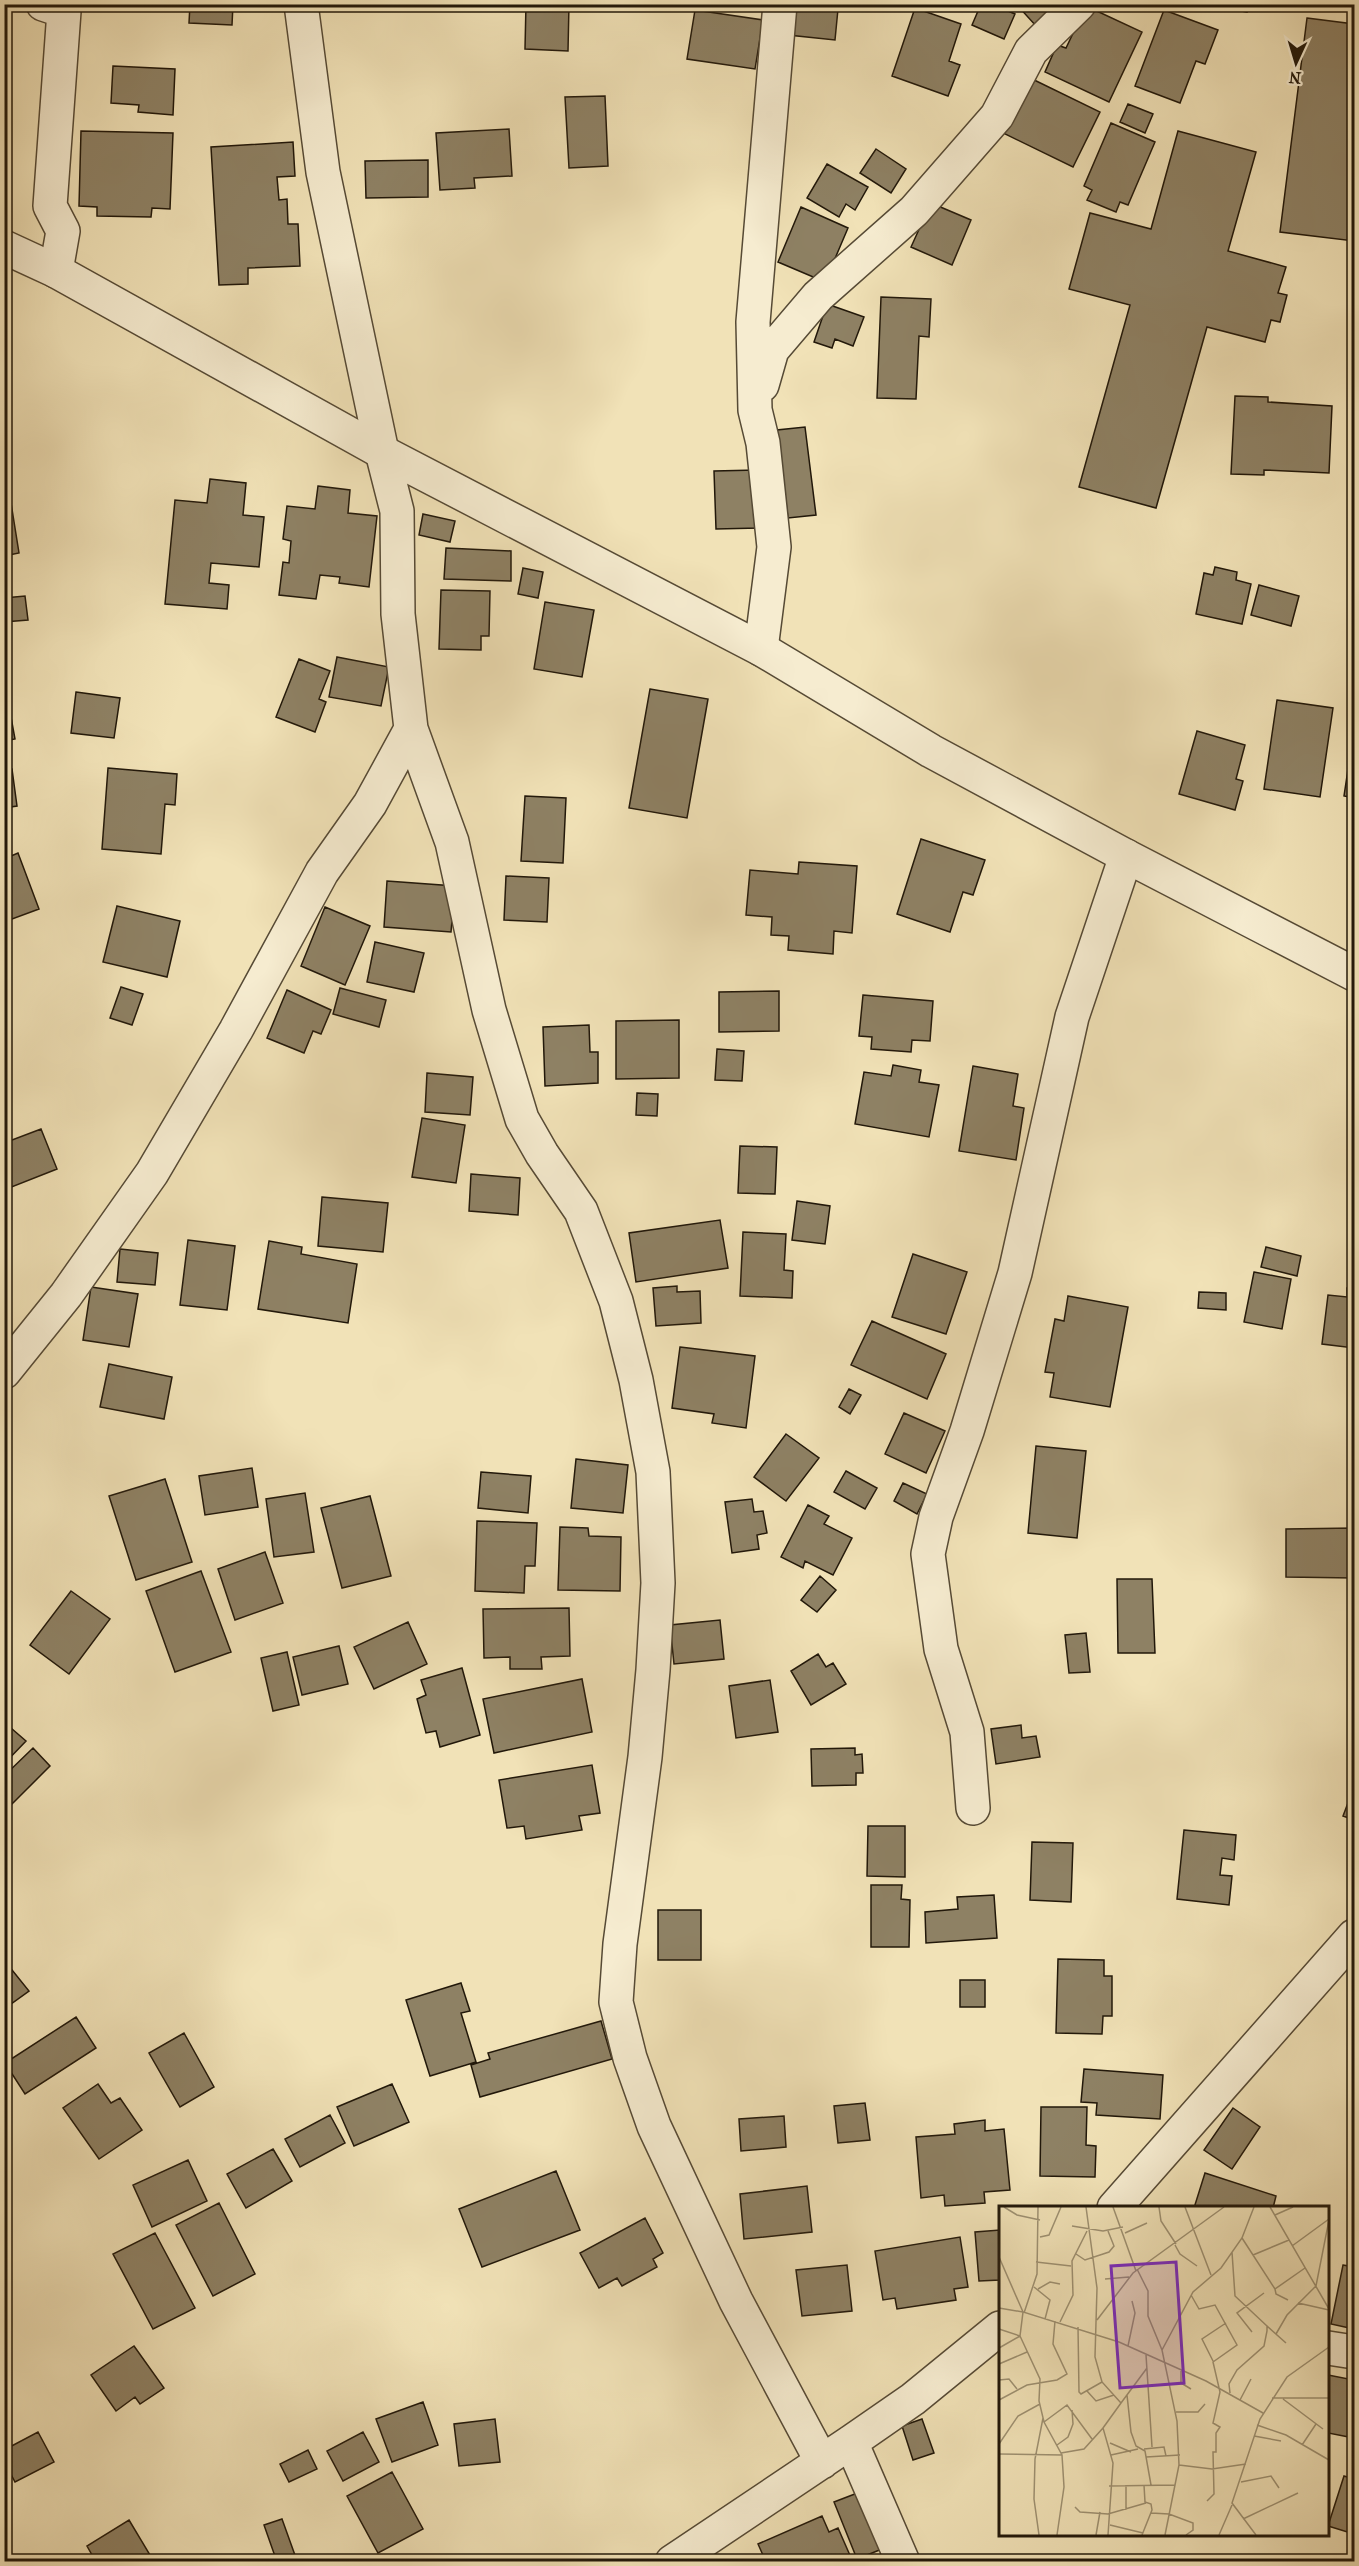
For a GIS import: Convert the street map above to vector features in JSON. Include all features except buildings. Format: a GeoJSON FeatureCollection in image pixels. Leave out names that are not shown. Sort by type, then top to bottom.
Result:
{"type":"FeatureCollection","features":[{"type":"Feature","properties":{"kind":"street"},"geometry":{"type":"LineString","coordinates":[[43,4],[64,11],[50,206],[63,231],[56,271]]}},
{"type":"Feature","properties":{"kind":"street"},"geometry":{"type":"LineString","coordinates":[[301,4],[323,172],[382,452],[397,511],[398,614],[411,729],[452,842],[489,1010],[522,1119],[542,1154],[581,1211],[615,1301],[636,1380],[653,1472],[658,1583],[653,1670],[645,1757],[620,1944],[616,2002],[630,2058],[654,2126],[736,2301],[822,2462]]}},
{"type":"Feature","properties":{"kind":"street"},"geometry":{"type":"LineString","coordinates":[[761,649],[774,547],[763,443],[755,410],[753,322],[780,4]]}},
{"type":"Feature","properties":{"kind":"street"},"geometry":{"type":"LineString","coordinates":[[755,410],[772,350],[818,296],[914,211],[997,116],[1032,51],[1079,4]]}},
{"type":"Feature","properties":{"kind":"street"},"geometry":{"type":"LineString","coordinates":[[4,247],[56,271],[382,452],[761,649],[931,751],[1126,856],[1354,974]]}},
{"type":"Feature","properties":{"kind":"street"},"geometry":{"type":"LineString","coordinates":[[4,1372],[66,1295],[152,1173],[236,1030],[322,872],[370,804],[411,729]]}},
{"type":"Feature","properties":{"kind":"street"},"geometry":{"type":"LineString","coordinates":[[973,1808],[967,1732],[941,1649],[928,1554],[936,1517],[967,1431],[1015,1273],[1072,1017],[1126,856]]}},
{"type":"Feature","properties":{"kind":"street"},"geometry":{"type":"LineString","coordinates":[[1116,2206],[1354,1936]]}},
{"type":"Feature","properties":{"kind":"street"},"geometry":{"type":"LineString","coordinates":[[672,2562],[851,2442],[912,2398],[999,2329]]}},
{"type":"Feature","properties":{"kind":"street"},"geometry":{"type":"LineString","coordinates":[[1329,2348],[1354,2352]]}},
{"type":"Feature","properties":{"kind":"street"},"geometry":{"type":"LineString","coordinates":[[851,2442],[903,2562]]}}]}
